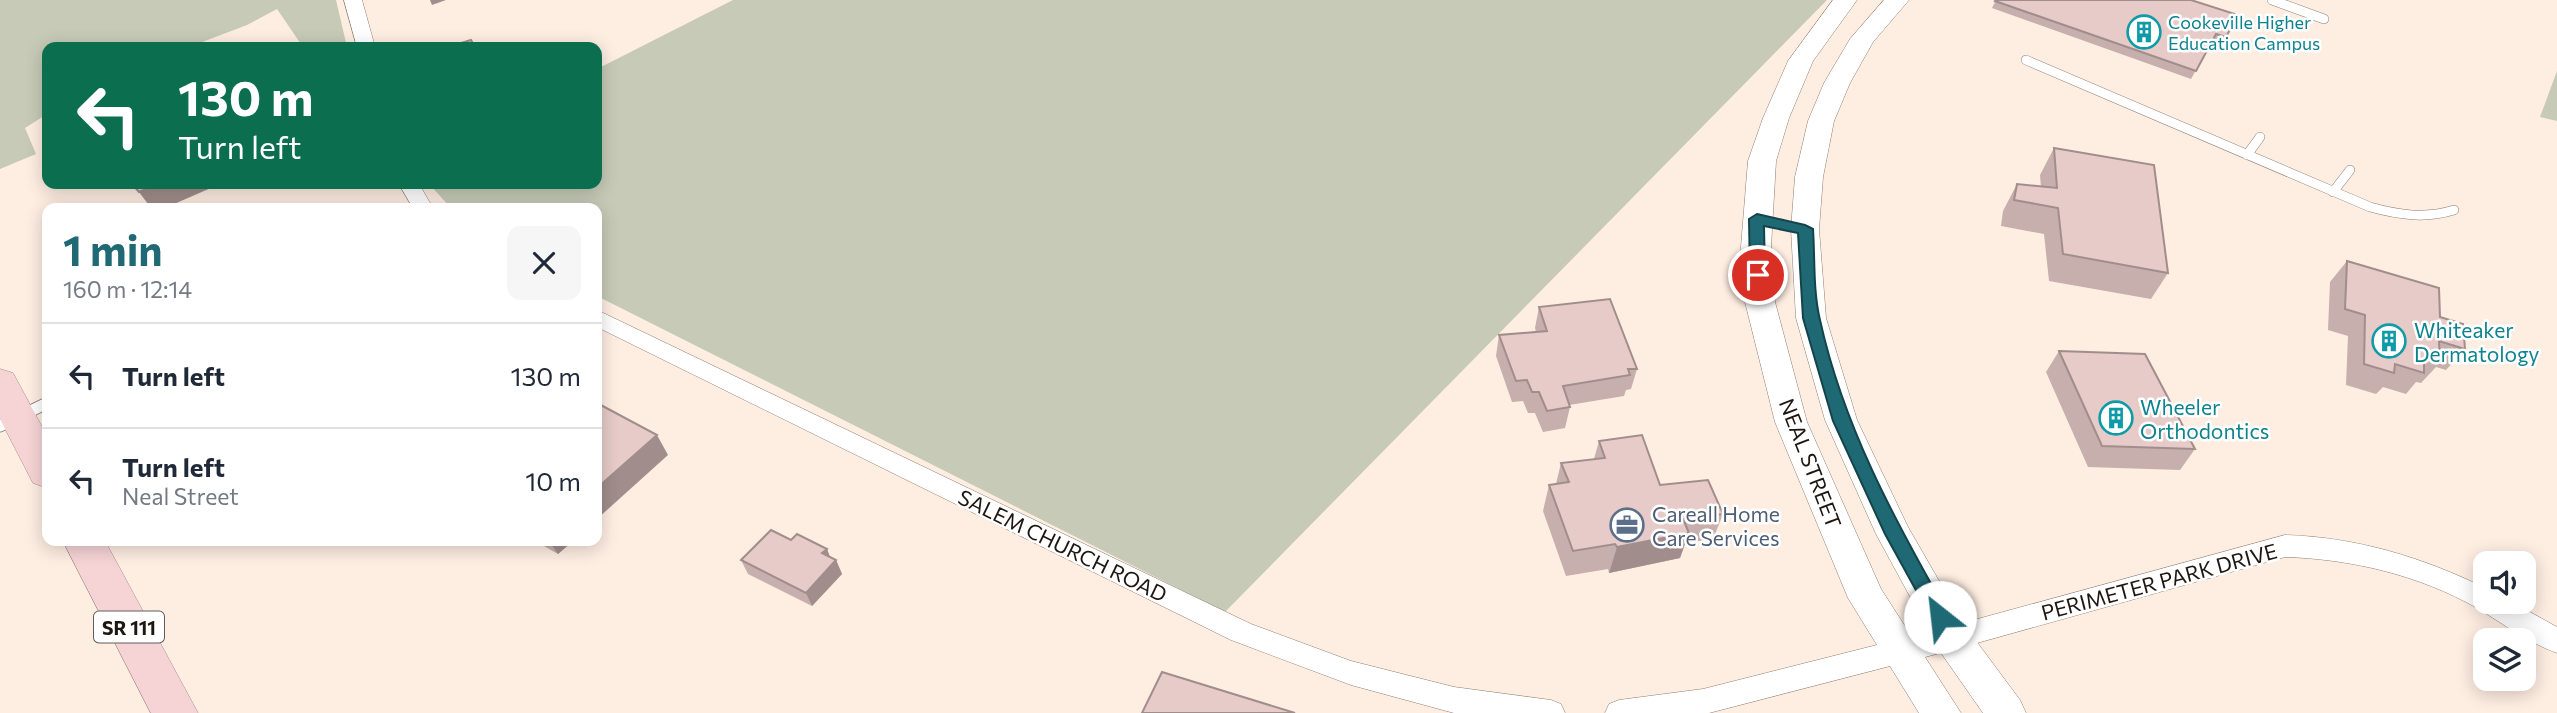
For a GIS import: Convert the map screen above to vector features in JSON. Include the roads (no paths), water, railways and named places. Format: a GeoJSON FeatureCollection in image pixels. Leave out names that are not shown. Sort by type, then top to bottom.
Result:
{"type":"FeatureCollection","features":[{"type":"Feature","properties":{"kind":"highway"},"geometry":{"type":"LineString","coordinates":[[0,383],[22,415],[42,461]]}},
{"type":"Feature","properties":{"kind":"highway","name":"SR 111"},"geometry":{"type":"LineString","coordinates":[[87,546],[175,713]]}},
{"type":"Feature","properties":{"kind":"main road","name":"NEAL STREET"},"geometry":{"type":"LineString","coordinates":[[1845,0],[1801,61],[1776,118],[1762,161],[1757,219],[1760,302],[1791,422],[1866,598],[1898,652],[1941,713]]}},
{"type":"Feature","properties":{"kind":"main road","name":"NEAL STREET"},"geometry":{"type":"LineString","coordinates":[[1897,0],[1862,39],[1837,83],[1821,121],[1809,177],[1805,229],[1811,318],[1841,421],[1894,534],[1952,638],[2006,713]]}},
{"type":"Feature","properties":{"kind":"main road"},"geometry":{"type":"LineString","coordinates":[[1757,219],[1805,229]]}},
{"type":"Feature","properties":{"kind":"street"},"geometry":{"type":"LineString","coordinates":[[353,0],[365,42]]}},
{"type":"Feature","properties":{"kind":"street","name":"SALEM CHURCH ROAD"},"geometry":{"type":"LineString","coordinates":[[602,320],[1241,632],[1351,673],[1454,700],[1550,713]]}},
{"type":"Feature","properties":{"kind":"street","name":"PERIMETER PARK DRIVE"},"geometry":{"type":"LineString","coordinates":[[1952,638],[2285,546],[2337,550],[2402,565],[2473,595]]}},
{"type":"Feature","properties":{"kind":"street","name":"PERIMETER PARK DRIVE"},"geometry":{"type":"LineString","coordinates":[[2510,614],[2557,641]]}},
{"type":"Feature","properties":{"kind":"street"},"geometry":{"type":"LineString","coordinates":[[1619,713],[1703,702],[1952,638]]}},
{"type":"Feature","properties":{"kind":"lane"},"geometry":{"type":"LineString","coordinates":[[2272,0],[2324,19]]}},
{"type":"Feature","properties":{"kind":"lane"},"geometry":{"type":"LineString","coordinates":[[2026,60],[2370,207],[2404,216],[2442,215],[2454,209]]}},
{"type":"Feature","properties":{"kind":"lane"},"geometry":{"type":"LineString","coordinates":[[2247,155],[2260,137]]}},
{"type":"Feature","properties":{"kind":"lane"},"geometry":{"type":"LineString","coordinates":[[2333,192],[2350,170]]}},
{"type":"Feature","properties":{"kind":"place","name":"Cookeville Higher Education Campus"},"geometry":{"type":"Point","coordinates":[2144,32]}},
{"type":"Feature","properties":{"kind":"place","name":"Whiteaker Dermatology"},"geometry":{"type":"Point","coordinates":[2389,341]}},
{"type":"Feature","properties":{"kind":"place","name":"Wheeler Orthodontics"},"geometry":{"type":"Point","coordinates":[2116,418]}},
{"type":"Feature","properties":{"kind":"place","name":"Careall Home Care Services"},"geometry":{"type":"Point","coordinates":[1627,525]}}]}
